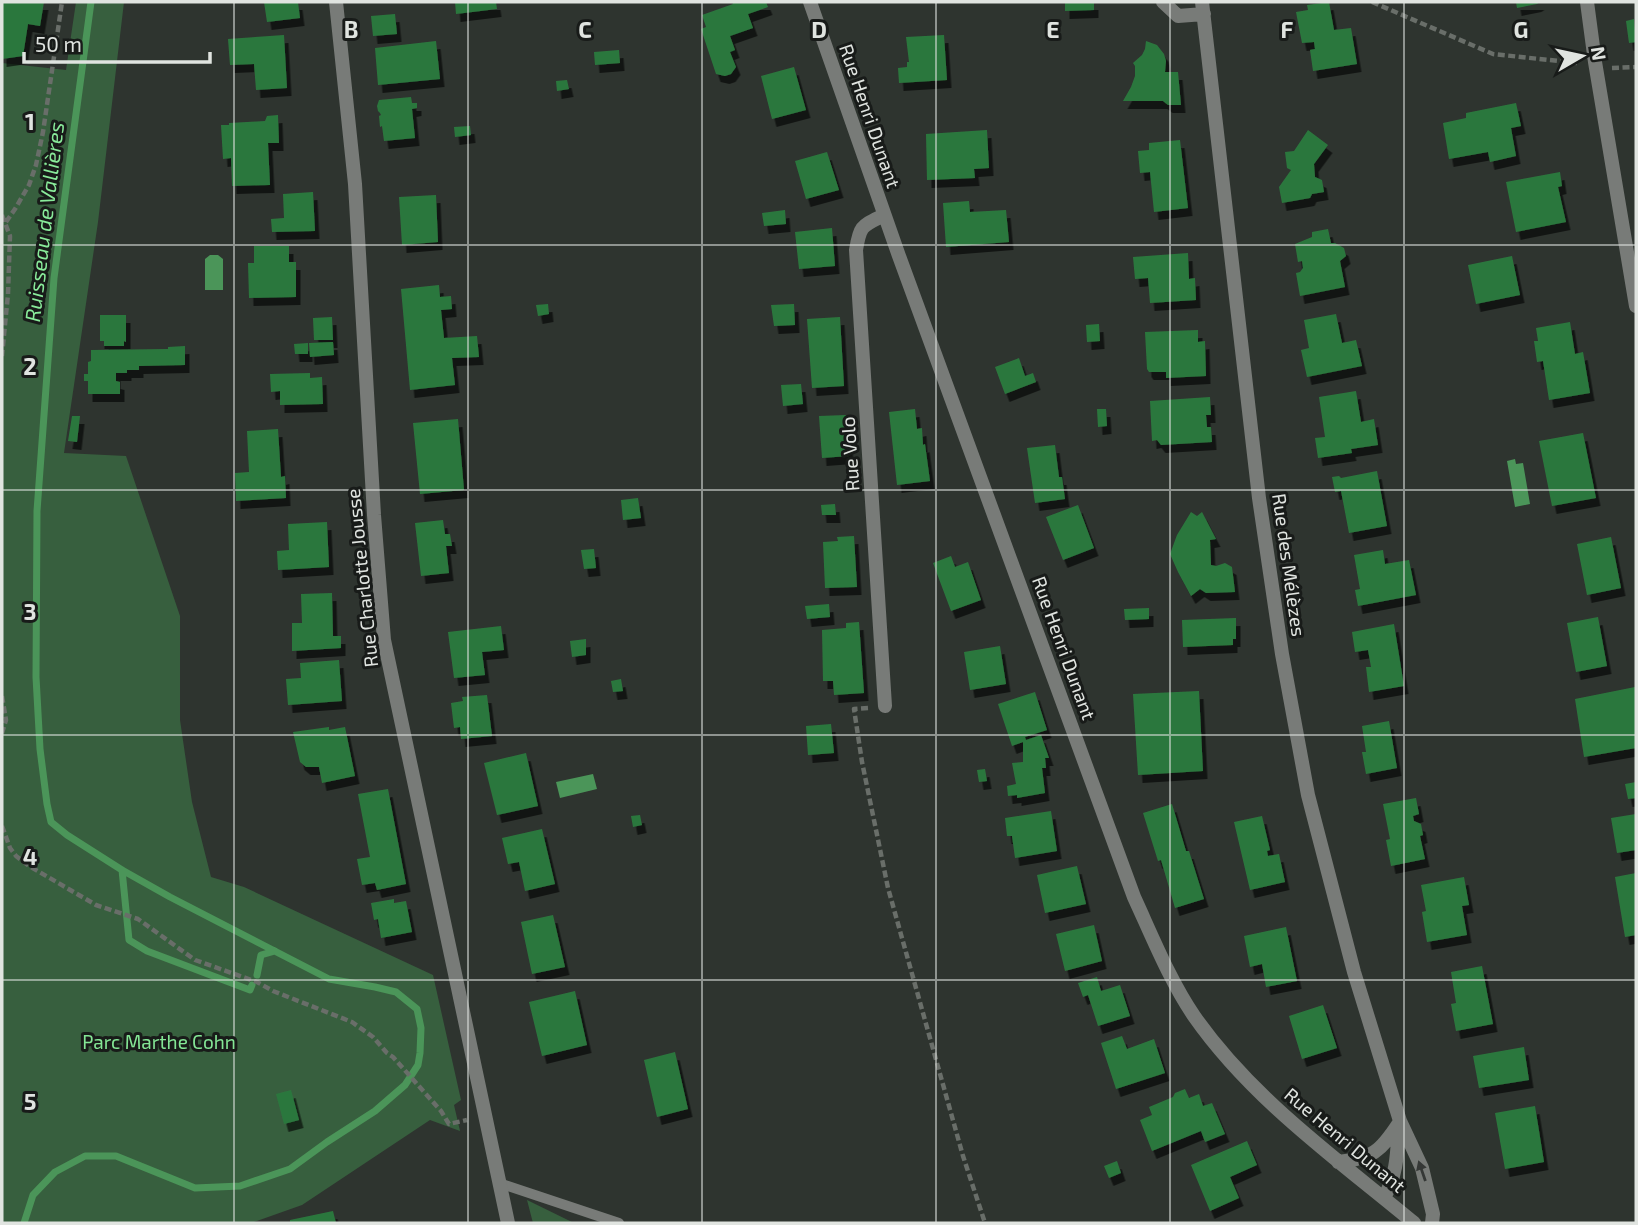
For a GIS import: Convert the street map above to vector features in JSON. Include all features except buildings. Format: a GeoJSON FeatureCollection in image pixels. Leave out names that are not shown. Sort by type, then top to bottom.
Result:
{"type":"FeatureCollection","features":[{"type":"Feature","properties":{"kind":"street","name":"Rue Charlotte Jousse"},"geometry":{"type":"LineString","coordinates":[[336,2],[355,184],[373,516],[384,640],[508,1223]]}},
{"type":"Feature","properties":{"kind":"street","name":"Rue Henri Dunant"},"geometry":{"type":"LineString","coordinates":[[810,2],[884,215],[1134,897],[1163,959],[1193,1014],[1224,1055],[1254,1088],[1338,1162],[1414,1223]]}},
{"type":"Feature","properties":{"kind":"street"},"geometry":{"type":"LineString","coordinates":[[1163,2],[1178,16],[1203,8]]}},
{"type":"Feature","properties":{"kind":"street"},"geometry":{"type":"LineString","coordinates":[[1587,2],[1636,299]]}},
{"type":"Feature","properties":{"kind":"street","name":"Rue des Mélèzes"},"geometry":{"type":"LineString","coordinates":[[1203,8],[1259,498],[1308,795],[1354,972],[1399,1121],[1422,1168],[1433,1214],[1432,1223]]}},
{"type":"Feature","properties":{"kind":"street","name":"Rue Volo"},"geometry":{"type":"LineString","coordinates":[[884,215],[867,224],[859,232],[856,250],[885,706]]}},
{"type":"Feature","properties":{"kind":"street"},"geometry":{"type":"LineString","coordinates":[[1338,1162],[1371,1155],[1385,1144],[1399,1121]]}},
{"type":"Feature","properties":{"kind":"street","name":"Rue des Mélèzes"},"geometry":{"type":"LineString","coordinates":[[1384,1198],[1396,1170],[1399,1121]]}},
{"type":"Feature","properties":{"kind":"lane"},"geometry":{"type":"LineString","coordinates":[[499,1184],[619,1223]]}},
{"type":"Feature","properties":{"kind":"path"},"geometry":{"type":"LineString","coordinates":[[6,222],[29,185],[36,165],[62,2]]}},
{"type":"Feature","properties":{"kind":"path"},"geometry":{"type":"LineString","coordinates":[[1372,2],[1493,54],[1573,63],[1595,62],[1613,69],[1636,67]]}},
{"type":"Feature","properties":{"kind":"path"},"geometry":{"type":"LineString","coordinates":[[2,215],[10,236],[2,356]]}},
{"type":"Feature","properties":{"kind":"path"},"geometry":{"type":"LineString","coordinates":[[2,696],[6,720],[2,733]]}},
{"type":"Feature","properties":{"kind":"path"},"geometry":{"type":"LineString","coordinates":[[885,706],[854,709],[862,762],[888,888],[963,1156],[985,1223]]}},
{"type":"Feature","properties":{"kind":"path"},"geometry":{"type":"LineString","coordinates":[[2,826],[9,848],[16,856],[96,905],[138,919],[195,960],[257,982],[352,1022],[373,1037],[393,1057],[442,1111],[449,1124],[485,1116]]}},
{"type":"Feature","properties":{"kind":"green space","name":"Parc Marthe Cohn"},"geometry":{"type":"Polygon","coordinates":[[[76,2],[124,2],[98,222],[64,453],[126,456],[180,616],[180,720],[192,802],[211,877],[244,887],[433,975],[461,1100],[454,1105],[460,1131],[430,1120],[302,1205],[251,1223],[2,1223],[2,63],[66,70],[76,2]]]}},
{"type":"Feature","properties":{"kind":"green space"},"geometry":{"type":"Polygon","coordinates":[[[527,1200],[574,1223],[533,1223],[527,1200]]]}},
{"type":"Feature","properties":{"kind":"shaded area"},"geometry":{"type":"Polygon","coordinates":[[[210,255],[218,255],[223,259],[223,290],[205,290],[205,259],[210,255]]]}},
{"type":"Feature","properties":{"kind":"shaded area"},"geometry":{"type":"Polygon","coordinates":[[[1515,459],[1516,464],[1523,463],[1530,504],[1515,507],[1507,461],[1515,459]]]}},
{"type":"Feature","properties":{"kind":"shaded area"},"geometry":{"type":"Polygon","coordinates":[[[593,774],[597,789],[560,798],[556,782],[593,774]]]}},
{"type":"Feature","properties":{"kind":"waterway","name":"Ruisseau de Vallières"},"geometry":{"type":"LineString","coordinates":[[24,1223],[33,1195],[55,1172],[85,1156],[116,1156],[195,1188],[240,1186],[290,1169],[375,1111],[405,1085],[418,1065],[420,1053],[421,1028],[417,1009],[396,992],[329,979],[122,870],[51,822],[40,749],[36,677],[37,511],[54,278],[91,2]]}},
{"type":"Feature","properties":{"kind":"waterway","name":"Ruisseau de Vallières"},"geometry":{"type":"LineString","coordinates":[[122,870],[129,940],[147,951],[250,990],[252,985]]}},
{"type":"Feature","properties":{"kind":"waterway","name":"Ruisseau de Vallières"},"geometry":{"type":"LineString","coordinates":[[257,975],[261,955],[275,951]]}}]}
